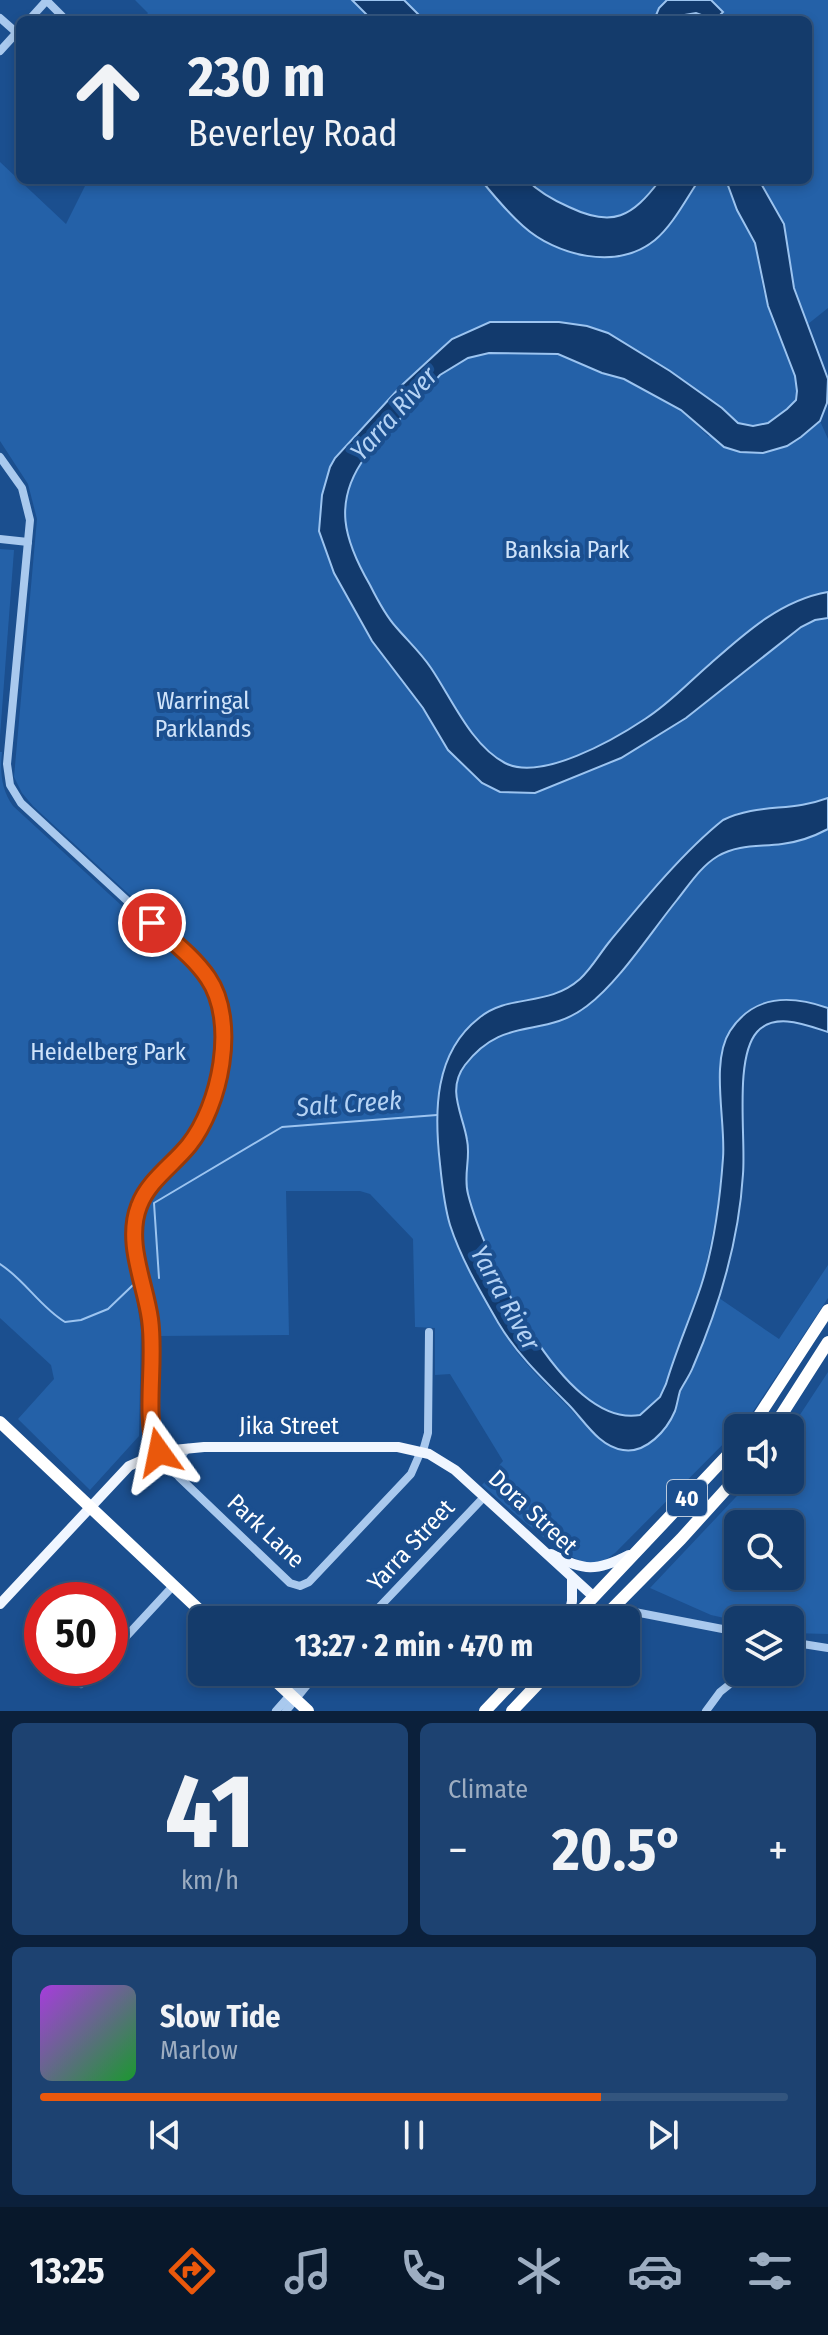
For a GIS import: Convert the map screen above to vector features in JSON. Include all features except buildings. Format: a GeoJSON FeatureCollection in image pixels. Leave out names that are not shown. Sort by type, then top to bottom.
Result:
{"type":"FeatureCollection","features":[{"type":"Feature","properties":{"kind":"highway"},"geometry":{"type":"LineString","coordinates":[[760,1414],[828,1310]]}},
{"type":"Feature","properties":{"kind":"highway"},"geometry":{"type":"LineString","coordinates":[[782,1414],[828,1342]]}},
{"type":"Feature","properties":{"kind":"highway"},"geometry":{"type":"LineString","coordinates":[[0,1422],[195,1606]]}},
{"type":"Feature","properties":{"kind":"highway","name":"40"},"geometry":{"type":"LineString","coordinates":[[585,1606],[724,1459]]}},
{"type":"Feature","properties":{"kind":"highway","name":"40"},"geometry":{"type":"LineString","coordinates":[[616,1606],[724,1491]]}},
{"type":"Feature","properties":{"kind":"highway","name":"Dora Street"},"geometry":{"type":"LineString","coordinates":[[594,1597],[610,1606]]}},
{"type":"Feature","properties":{"kind":"highway"},"geometry":{"type":"LineString","coordinates":[[281,1686],[308,1711]]}},
{"type":"Feature","properties":{"kind":"highway"},"geometry":{"type":"LineString","coordinates":[[485,1711],[509,1686]]}},
{"type":"Feature","properties":{"kind":"highway"},"geometry":{"type":"LineString","coordinates":[[512,1711],[536,1686]]}},
{"type":"Feature","properties":{"kind":"main road","name":"Jika Street"},"geometry":{"type":"LineString","coordinates":[[157,1452],[190,1447],[390,1446],[422,1451]]}},
{"type":"Feature","properties":{"kind":"main road","name":"Dora Street"},"geometry":{"type":"LineString","coordinates":[[422,1451],[450,1466],[594,1597]]}},
{"type":"Feature","properties":{"kind":"main road"},"geometry":{"type":"LineString","coordinates":[[0,1604],[129,1466],[157,1452]]}},
{"type":"Feature","properties":{"kind":"main road"},"geometry":{"type":"LineString","coordinates":[[539,1548],[574,1565],[591,1569],[609,1565],[636,1552]]}},
{"type":"Feature","properties":{"kind":"main road"},"geometry":{"type":"LineString","coordinates":[[572,1578],[572,1606]]}},
{"type":"Feature","properties":{"kind":"street"},"geometry":{"type":"LineString","coordinates":[[33,16],[47,0],[62,16]]}},
{"type":"Feature","properties":{"kind":"street"},"geometry":{"type":"LineString","coordinates":[[0,51],[16,33]]}},
{"type":"Feature","properties":{"kind":"street"},"geometry":{"type":"LineString","coordinates":[[0,457],[22,488],[30,520],[7,764],[12,790],[21,803],[197,965],[213,986],[220,1007],[220,1065],[210,1108],[190,1143],[157,1179],[139,1205],[134,1228],[138,1266],[150,1319],[151,1429],[157,1452]]}},
{"type":"Feature","properties":{"kind":"street"},"geometry":{"type":"LineString","coordinates":[[0,539],[28,542]]}},
{"type":"Feature","properties":{"kind":"street"},"geometry":{"type":"LineString","coordinates":[[422,1451],[428,1433],[429,1332]]}},
{"type":"Feature","properties":{"kind":"street"},"geometry":{"type":"LineString","coordinates":[[177,1475],[175,1465],[190,1447]]}},
{"type":"Feature","properties":{"kind":"street","name":"Park Lane"},"geometry":{"type":"LineString","coordinates":[[157,1452],[290,1583],[300,1586],[309,1582],[411,1474],[422,1451]]}},
{"type":"Feature","properties":{"kind":"street","name":"Yarra Street"},"geometry":{"type":"LineString","coordinates":[[380,1606],[484,1497]]}},
{"type":"Feature","properties":{"kind":"street"},"geometry":{"type":"LineString","coordinates":[[128,1635],[173,1586]]}},
{"type":"Feature","properties":{"kind":"street"},"geometry":{"type":"LineString","coordinates":[[640,1613],[724,1629]]}},
{"type":"Feature","properties":{"kind":"street"},"geometry":{"type":"LineString","coordinates":[[804,1644],[828,1648]]}},
{"type":"Feature","properties":{"kind":"street"},"geometry":{"type":"LineString","coordinates":[[276,1711],[304,1686]]}},
{"type":"Feature","properties":{"kind":"street"},"geometry":{"type":"LineString","coordinates":[[706,1711],[728,1686]]}},
{"type":"Feature","properties":{"kind":"street"},"geometry":{"type":"LineString","coordinates":[[286,1711],[293,1697]]}},
{"type":"Feature","properties":{"kind":"green space"},"geometry":{"type":"Polygon","coordinates":[[[135,0],[352,0],[368,16],[145,16],[148,13],[135,0]]]}},
{"type":"Feature","properties":{"kind":"green space"},"geometry":{"type":"Polygon","coordinates":[[[404,0],[828,0],[828,308],[808,324],[794,288],[784,224],[761,184],[812,184],[812,16],[420,16],[404,0]]]}},
{"type":"Feature","properties":{"kind":"green space","name":"Warringal Parklands"},"geometry":{"type":"Polygon","coordinates":[[[0,162],[16,177],[16,184],[23,184],[66,224],[86,184],[484,184],[518,221],[543,241],[571,253],[602,257],[633,252],[659,236],[696,184],[727,184],[755,243],[763,290],[795,376],[795,400],[787,409],[768,423],[752,426],[738,423],[670,371],[608,333],[559,322],[490,322],[452,339],[402,385],[335,458],[322,495],[319,531],[334,573],[372,641],[423,708],[440,739],[474,776],[500,792],[535,793],[621,758],[686,718],[801,627],[828,618],[828,798],[792,809],[737,813],[711,830],[645,900],[583,977],[549,998],[518,1002],[442,1074],[437,1111],[442,1185],[464,1257],[479,1292],[519,1355],[590,1431],[675,1412],[719,1298],[779,1339],[828,1265],[828,1298],[751,1414],[724,1414],[724,1443],[605,1560],[593,1564],[568,1554],[536,1532],[482,1485],[503,1461],[450,1374],[435,1375],[435,1328],[415,1327],[413,1239],[370,1194],[360,1191],[286,1191],[289,1335],[157,1336],[138,1245],[140,1214],[153,1190],[191,1148],[220,1098],[230,1063],[225,1010],[209,968],[33,806],[14,777],[37,519],[28,484],[0,441],[0,162]]]}},
{"type":"Feature","properties":{"kind":"green space"},"geometry":{"type":"Polygon","coordinates":[[[532,184],[657,184],[630,212],[612,218],[585,216],[547,196],[532,184]]]}},
{"type":"Feature","properties":{"kind":"green space","name":"Banksia Park"},"geometry":{"type":"Polygon","coordinates":[[[489,353],[558,354],[646,389],[681,410],[708,436],[787,446],[820,421],[828,439],[828,592],[795,602],[764,619],[662,707],[632,727],[577,756],[538,767],[505,763],[472,733],[427,663],[382,607],[354,552],[346,521],[345,505],[349,489],[366,456],[440,375],[468,358],[489,353]]]}},
{"type":"Feature","properties":{"kind":"green space"},"geometry":{"type":"Polygon","coordinates":[[[0,549],[14,550],[0,736],[0,549]]]}},
{"type":"Feature","properties":{"kind":"green space","name":"Heidelberg Park"},"geometry":{"type":"Polygon","coordinates":[[[0,752],[4,787],[13,806],[194,972],[210,996],[216,1016],[217,1059],[212,1090],[203,1114],[183,1146],[143,1183],[126,1226],[141,1330],[139,1436],[90,1490],[18,1419],[54,1379],[51,1365],[0,1318],[0,752]]]}},
{"type":"Feature","properties":{"kind":"green space"},"geometry":{"type":"Polygon","coordinates":[[[828,829],[828,1008],[815,1003],[750,1009],[731,1030],[723,1050],[723,1155],[717,1211],[702,1284],[660,1397],[641,1415],[612,1412],[583,1395],[556,1367],[531,1332],[490,1256],[468,1194],[468,1147],[456,1093],[459,1074],[480,1049],[494,1039],[571,1016],[599,996],[695,876],[718,856],[741,848],[794,842],[828,829]]]}},
{"type":"Feature","properties":{"kind":"green space"},"geometry":{"type":"Polygon","coordinates":[[[828,1372],[828,1634],[804,1633],[804,1606],[724,1606],[724,1618],[650,1588],[739,1494],[804,1494],[804,1414],[800,1414],[828,1372]]]}},
{"type":"Feature","properties":{"kind":"water"},"geometry":{"type":"Polygon","coordinates":[[[352,0],[404,0],[420,16],[368,16],[352,0]]]}},
{"type":"Feature","properties":{"kind":"water"},"geometry":{"type":"Polygon","coordinates":[[[667,0],[711,0],[723,12],[719,16],[696,13],[656,16],[667,0]]]}},
{"type":"Feature","properties":{"kind":"water"},"geometry":{"type":"Polygon","coordinates":[[[485,184],[532,184],[584,213],[610,217],[631,210],[657,184],[696,184],[662,234],[640,250],[623,255],[587,256],[569,252],[537,236],[512,215],[485,184]]]}},
{"type":"Feature","properties":{"kind":"water","name":"Yarra River"},"geometry":{"type":"Polygon","coordinates":[[[727,184],[761,184],[784,224],[794,288],[828,379],[827,403],[820,421],[801,437],[787,446],[763,453],[740,452],[724,447],[681,410],[624,379],[558,354],[489,353],[468,358],[440,375],[366,456],[355,473],[345,505],[348,537],[385,612],[427,663],[482,745],[505,763],[520,767],[557,763],[597,747],[662,707],[764,619],[795,602],[828,592],[828,618],[801,627],[686,718],[621,758],[535,793],[500,792],[482,783],[448,750],[423,708],[372,641],[334,573],[319,531],[322,495],[330,467],[402,385],[452,339],[490,322],[559,322],[608,333],[670,371],[738,423],[753,426],[768,423],[796,400],[795,376],[768,306],[755,243],[727,184]]]}},
{"type":"Feature","properties":{"kind":"water","name":"Yarra River"},"geometry":{"type":"Polygon","coordinates":[[[828,798],[828,829],[794,842],[741,848],[718,856],[696,876],[599,996],[571,1016],[494,1039],[480,1049],[459,1074],[456,1093],[468,1147],[468,1194],[490,1255],[509,1294],[556,1367],[583,1395],[611,1412],[640,1415],[660,1397],[666,1384],[710,1255],[723,1158],[721,1059],[730,1031],[750,1010],[774,1001],[800,1001],[828,1008],[828,1032],[782,1021],[764,1026],[750,1044],[743,1079],[741,1198],[732,1248],[711,1321],[667,1426],[655,1439],[640,1448],[623,1450],[606,1443],[591,1430],[530,1365],[499,1324],[472,1276],[450,1225],[442,1187],[437,1124],[445,1066],[464,1032],[491,1010],[555,994],[580,979],[664,878],[723,820],[749,811],[801,805],[828,798]]]}},
{"type":"Feature","properties":{"kind":"waterway","name":"Salt Creek"},"geometry":{"type":"LineString","coordinates":[[159,1278],[154,1203],[282,1127],[437,1115]]}},
{"type":"Feature","properties":{"kind":"waterway","name":"Salt Creek"},"geometry":{"type":"LineString","coordinates":[[0,1264],[65,1322],[81,1320],[108,1309],[133,1285]]}},
{"type":"Feature","properties":{"kind":"route"},"geometry":{"type":"LineString","coordinates":[[152,923],[208,979],[216,993],[222,1025],[220,1072],[210,1108],[182,1154],[145,1194],[135,1218],[138,1266],[150,1325],[151,1429],[156,1453],[159,1452]]}}]}
